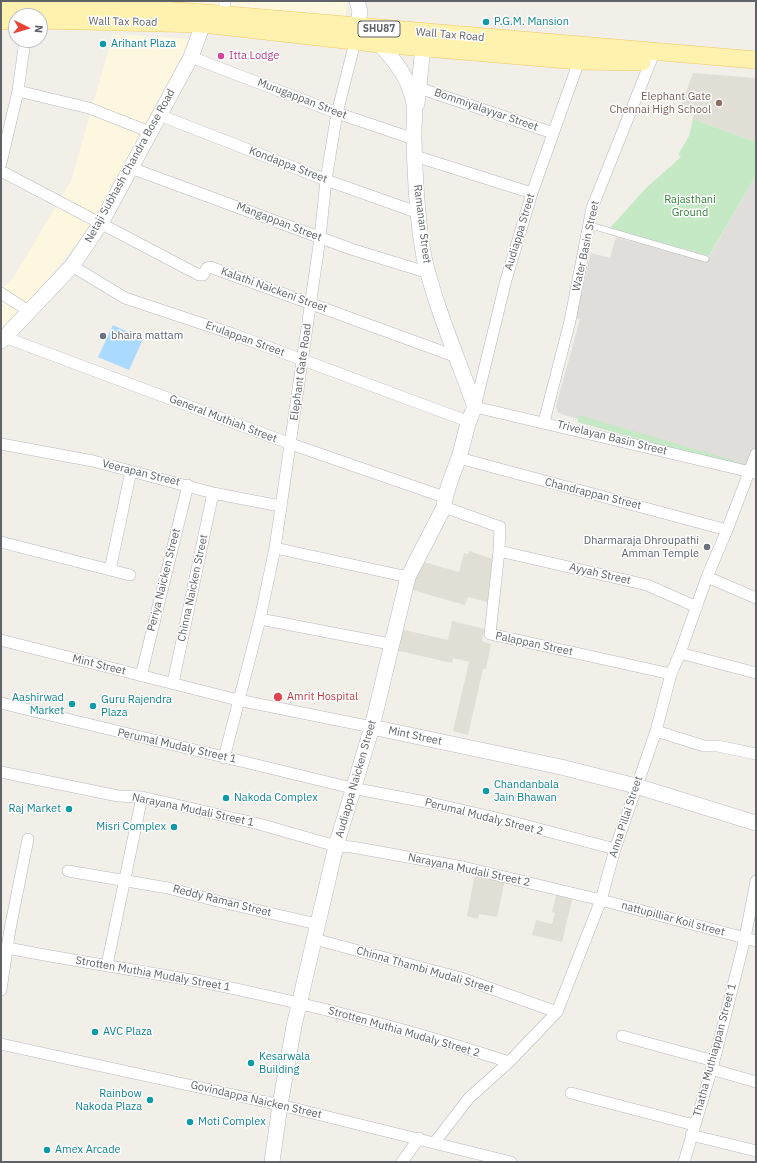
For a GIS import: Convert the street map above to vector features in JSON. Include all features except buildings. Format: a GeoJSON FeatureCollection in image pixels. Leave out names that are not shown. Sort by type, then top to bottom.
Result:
{"type":"FeatureCollection","features":[{"type":"Feature","properties":{"kind":"main road","name":"Wall Tax Road"},"geometry":{"type":"LineString","coordinates":[[1,6],[78,4],[204,19],[225,8],[359,16],[756,71]]}},
{"type":"Feature","properties":{"kind":"main road","name":"Wall Tax Road"},"geometry":{"type":"LineString","coordinates":[[48,20],[359,16]]}},
{"type":"Feature","properties":{"kind":"main road","name":"Wall Tax Road"},"geometry":{"type":"LineString","coordinates":[[359,16],[380,44],[579,61],[652,57],[756,60]]}},
{"type":"Feature","properties":{"kind":"street","name":"Elephant Gate Road"},"geometry":{"type":"LineString","coordinates":[[224,758],[260,619],[275,548],[301,360],[320,238],[326,180],[337,113],[359,16]]}},
{"type":"Feature","properties":{"kind":"street","name":"Netaji Subhash Chandra Bose Road"},"geometry":{"type":"LineString","coordinates":[[2,339],[30,312],[72,266],[101,223],[191,57],[204,19]]}},
{"type":"Feature","properties":{"kind":"street","name":"Ramanan Street"},"geometry":{"type":"LineString","coordinates":[[380,44],[405,77],[411,90],[416,115],[414,139],[419,213],[424,257],[475,406]]}},
{"type":"Feature","properties":{"kind":"street"},"geometry":{"type":"LineString","coordinates":[[416,115],[422,47]]}},
{"type":"Feature","properties":{"kind":"street"},"geometry":{"type":"LineString","coordinates":[[1,163],[18,91],[24,48]]}},
{"type":"Feature","properties":{"kind":"street","name":"Murugappan Street"},"geometry":{"type":"LineString","coordinates":[[191,57],[337,113],[414,139]]}},
{"type":"Feature","properties":{"kind":"street","name":"Water Basin Street"},"geometry":{"type":"LineString","coordinates":[[544,422],[570,321],[589,225],[600,187],[652,57]]}},
{"type":"Feature","properties":{"kind":"street","name":"Audiappa Street"},"geometry":{"type":"LineString","coordinates":[[475,406],[506,280],[532,193],[579,61]]}},
{"type":"Feature","properties":{"kind":"street","name":"Bommiyalayyar Street"},"geometry":{"type":"LineString","coordinates":[[419,88],[553,133]]}},
{"type":"Feature","properties":{"kind":"street"},"geometry":{"type":"LineString","coordinates":[[18,91],[89,108],[150,132]]}},
{"type":"Feature","properties":{"kind":"street","name":"Kondappa Street"},"geometry":{"type":"LineString","coordinates":[[159,115],[326,180],[419,213]]}},
{"type":"Feature","properties":{"kind":"street"},"geometry":{"type":"LineString","coordinates":[[415,156],[532,193]]}},
{"type":"Feature","properties":{"kind":"street","name":"Mangappan Street"},"geometry":{"type":"LineString","coordinates":[[131,168],[320,238],[429,273]]}},
{"type":"Feature","properties":{"kind":"street"},"geometry":{"type":"LineString","coordinates":[[1,171],[101,223]]}},
{"type":"Feature","properties":{"kind":"street","name":"Kalathi Naickeni Street"},"geometry":{"type":"LineString","coordinates":[[101,223],[199,275],[203,274],[207,268],[210,267],[457,357]]}},
{"type":"Feature","properties":{"kind":"street","name":"Erulappan Street"},"geometry":{"type":"LineString","coordinates":[[72,266],[125,298],[233,334],[467,421]]}},
{"type":"Feature","properties":{"kind":"street"},"geometry":{"type":"LineString","coordinates":[[1,293],[30,312]]}},
{"type":"Feature","properties":{"kind":"street","name":"General Muthiah Street"},"geometry":{"type":"LineString","coordinates":[[2,339],[444,502]]}},
{"type":"Feature","properties":{"kind":"street","name":"Audiappa Naicken Street"},"geometry":{"type":"LineString","coordinates":[[272,1162],[280,1105],[298,1003],[336,846],[352,788],[372,727],[390,644],[408,577],[444,502],[459,458],[467,421],[475,406]]}},
{"type":"Feature","properties":{"kind":"street","name":"Trivelayan Basin Street"},"geometry":{"type":"LineString","coordinates":[[475,406],[753,472]]}},
{"type":"Feature","properties":{"kind":"street","name":"Veerapan Street"},"geometry":{"type":"LineString","coordinates":[[1,444],[92,461],[188,485],[213,493],[280,506]]}},
{"type":"Feature","properties":{"kind":"street","name":"Anna Pillai Street"},"geometry":{"type":"LineString","coordinates":[[435,1142],[469,1098],[509,1062],[558,1012],[601,900],[615,849],[656,731],[671,674],[707,577],[753,472],[756,454]]}},
{"type":"Feature","properties":{"kind":"street","name":"Chandrappan Street"},"geometry":{"type":"LineString","coordinates":[[459,458],[727,530]]}},
{"type":"Feature","properties":{"kind":"street"},"geometry":{"type":"LineString","coordinates":[[110,570],[131,471]]}},
{"type":"Feature","properties":{"kind":"street","name":"Periya Naicken Street"},"geometry":{"type":"LineString","coordinates":[[141,676],[188,485]]}},
{"type":"Feature","properties":{"kind":"street","name":"Chinna Naicken Street"},"geometry":{"type":"LineString","coordinates":[[173,683],[213,493]]}},
{"type":"Feature","properties":{"kind":"street","name":"Palappan Street"},"geometry":{"type":"LineString","coordinates":[[444,502],[500,527],[499,551],[490,634],[671,674]]}},
{"type":"Feature","properties":{"kind":"street"},"geometry":{"type":"LineString","coordinates":[[2,544],[130,575]]}},
{"type":"Feature","properties":{"kind":"street"},"geometry":{"type":"LineString","coordinates":[[275,548],[408,577]]}},
{"type":"Feature","properties":{"kind":"street","name":"Ayyah Street"},"geometry":{"type":"LineString","coordinates":[[499,551],[647,585],[697,607]]}},
{"type":"Feature","properties":{"kind":"street"},"geometry":{"type":"LineString","coordinates":[[707,577],[756,598]]}},
{"type":"Feature","properties":{"kind":"street"},"geometry":{"type":"LineString","coordinates":[[260,619],[390,644]]}},
{"type":"Feature","properties":{"kind":"street","name":"Mint Street"},"geometry":{"type":"LineString","coordinates":[[1,640],[238,700],[515,756],[636,786],[756,823]]}},
{"type":"Feature","properties":{"kind":"street"},"geometry":{"type":"LineString","coordinates":[[680,653],[756,673]]}},
{"type":"Feature","properties":{"kind":"street","name":"Perumal Mudaly Street 1"},"geometry":{"type":"LineString","coordinates":[[1,703],[352,788]]}},
{"type":"Feature","properties":{"kind":"street"},"geometry":{"type":"LineString","coordinates":[[656,731],[704,746],[718,746],[756,754]]}},
{"type":"Feature","properties":{"kind":"street","name":"Narayana Mudali Street 1"},"geometry":{"type":"LineString","coordinates":[[1,772],[118,796],[142,797],[259,824],[336,846]]}},
{"type":"Feature","properties":{"kind":"street","name":"Perumal Mudaly Street 2"},"geometry":{"type":"LineString","coordinates":[[352,788],[483,815],[615,849]]}},
{"type":"Feature","properties":{"kind":"street"},"geometry":{"type":"LineString","coordinates":[[108,965],[142,797]]}},
{"type":"Feature","properties":{"kind":"street"},"geometry":{"type":"LineString","coordinates":[[1,990],[28,839]]}},
{"type":"Feature","properties":{"kind":"street","name":"Narayana Mudali Street 2"},"geometry":{"type":"LineString","coordinates":[[336,846],[352,847],[463,867],[601,900]]}},
{"type":"Feature","properties":{"kind":"street","name":"Reddy Raman Street"},"geometry":{"type":"LineString","coordinates":[[68,871],[168,888],[217,901],[315,932]]}},
{"type":"Feature","properties":{"kind":"street","name":"Thatha Muthiappan Street 1"},"geometry":{"type":"LineString","coordinates":[[684,1162],[712,1065],[745,938],[756,881]]}},
{"type":"Feature","properties":{"kind":"street","name":"nattupilliar Koil street"},"geometry":{"type":"LineString","coordinates":[[601,900],[756,941]]}},
{"type":"Feature","properties":{"kind":"street","name":"Chinna Thambi Mudali Street"},"geometry":{"type":"LineString","coordinates":[[315,932],[461,978],[558,1012]]}},
{"type":"Feature","properties":{"kind":"street","name":"Strotten Muthia Mudaly Street 1"},"geometry":{"type":"LineString","coordinates":[[8,948],[108,965],[298,1003]]}},
{"type":"Feature","properties":{"kind":"street","name":"Strotten Muthia Mudaly Street 2"},"geometry":{"type":"LineString","coordinates":[[298,1003],[451,1043],[509,1062]]}},
{"type":"Feature","properties":{"kind":"street"},"geometry":{"type":"LineString","coordinates":[[622,1036],[712,1065],[756,1082]]}},
{"type":"Feature","properties":{"kind":"street","name":"Govindappa Naicken Street"},"geometry":{"type":"LineString","coordinates":[[1,1044],[280,1105],[419,1138],[510,1162]]}},
{"type":"Feature","properties":{"kind":"street"},"geometry":{"type":"LineString","coordinates":[[571,1093],[756,1151]]}},
{"type":"Feature","properties":{"kind":"street"},"geometry":{"type":"LineString","coordinates":[[402,1162],[419,1138]]}},
{"type":"Feature","properties":{"kind":"lane"},"geometry":{"type":"LineString","coordinates":[[589,225],[706,259]]}},
{"type":"Feature","properties":{"kind":"shaded area"},"geometry":{"type":"Polygon","coordinates":[[[96,1],[347,1],[346,16],[96,1]]]}},
{"type":"Feature","properties":{"kind":"shaded area"},"geometry":{"type":"Polygon","coordinates":[[[113,34],[191,39],[92,225],[1,335],[1,289],[14,277],[71,181],[113,34]]]}},
{"type":"Feature","properties":{"kind":"shaded area","name":"Elephant Gate Chennai High School"},"geometry":{"type":"Polygon","coordinates":[[[693,73],[756,78],[756,142],[693,119],[693,113],[680,108],[693,73]]]}},
{"type":"Feature","properties":{"kind":"shaded area"},"geometry":{"type":"Polygon","coordinates":[[[756,175],[756,445],[748,466],[579,416],[578,419],[558,413],[556,406],[580,319],[575,317],[591,253],[610,258],[616,237],[706,262],[756,175]]]}},
{"type":"Feature","properties":{"kind":"shaded area"},"geometry":{"type":"Polygon","coordinates":[[[469,551],[496,560],[491,603],[468,597],[465,605],[412,590],[421,561],[459,572],[464,553],[468,554],[469,551]]]}},
{"type":"Feature","properties":{"kind":"shaded area"},"geometry":{"type":"Polygon","coordinates":[[[452,621],[485,629],[482,641],[491,644],[486,669],[483,669],[468,735],[453,731],[469,662],[453,658],[452,663],[395,650],[400,629],[448,640],[452,621]]]}},
{"type":"Feature","properties":{"kind":"shaded area"},"geometry":{"type":"Polygon","coordinates":[[[475,874],[505,880],[497,917],[479,914],[478,919],[467,916],[475,874]]]}},
{"type":"Feature","properties":{"kind":"shaded area"},"geometry":{"type":"Polygon","coordinates":[[[557,892],[573,896],[562,942],[532,935],[536,920],[552,924],[555,913],[552,912],[557,892]]]}},
{"type":"Feature","properties":{"kind":"green space","name":"Rajasthani Ground"},"geometry":{"type":"Polygon","coordinates":[[[693,119],[756,142],[756,175],[709,256],[610,228],[646,188],[681,157],[678,155],[689,136],[693,119]]]}},
{"type":"Feature","properties":{"kind":"green space"},"geometry":{"type":"Polygon","coordinates":[[[579,415],[748,466],[736,466],[577,422],[579,415]]]}},
{"type":"Feature","properties":{"kind":"water"},"geometry":{"type":"Polygon","coordinates":[[[113,325],[143,339],[129,370],[98,357],[113,325]]]}},
{"type":"Feature","properties":{"kind":"place","name":"P.G.M. Mansion"},"geometry":{"type":"Point","coordinates":[486,22]}},
{"type":"Feature","properties":{"kind":"place","name":"Arihant Plaza"},"geometry":{"type":"Point","coordinates":[103,44]}},
{"type":"Feature","properties":{"kind":"place","name":"Itta Lodge"},"geometry":{"type":"Point","coordinates":[221,56]}},
{"type":"Feature","properties":{"kind":"place","name":"Elephant Gate Chennai High School"},"geometry":{"type":"Point","coordinates":[719,103]}},
{"type":"Feature","properties":{"kind":"place","name":"bhaira mattam"},"geometry":{"type":"Point","coordinates":[103,336]}},
{"type":"Feature","properties":{"kind":"place","name":"Dharmaraja Dhroupathi Amman Temple"},"geometry":{"type":"Point","coordinates":[707,547]}},
{"type":"Feature","properties":{"kind":"place","name":"Amrit Hospital"},"geometry":{"type":"Point","coordinates":[278,697]}},
{"type":"Feature","properties":{"kind":"place","name":"Aashirwad Market"},"geometry":{"type":"Point","coordinates":[72,704]}},
{"type":"Feature","properties":{"kind":"place","name":"Guru Rajendra Plaza"},"geometry":{"type":"Point","coordinates":[93,706]}},
{"type":"Feature","properties":{"kind":"place","name":"Chandanbala Jain Bhawan"},"geometry":{"type":"Point","coordinates":[486,791]}},
{"type":"Feature","properties":{"kind":"place","name":"Nakoda Complex"},"geometry":{"type":"Point","coordinates":[226,798]}},
{"type":"Feature","properties":{"kind":"place","name":"Raj Market"},"geometry":{"type":"Point","coordinates":[69,809]}},
{"type":"Feature","properties":{"kind":"place","name":"Misri Complex"},"geometry":{"type":"Point","coordinates":[174,827]}},
{"type":"Feature","properties":{"kind":"place","name":"AVC Plaza"},"geometry":{"type":"Point","coordinates":[95,1032]}},
{"type":"Feature","properties":{"kind":"place","name":"Kesarwala Building"},"geometry":{"type":"Point","coordinates":[251,1063]}},
{"type":"Feature","properties":{"kind":"place","name":"Rainbow Nakoda Plaza"},"geometry":{"type":"Point","coordinates":[150,1100]}},
{"type":"Feature","properties":{"kind":"place","name":"Moti Complex"},"geometry":{"type":"Point","coordinates":[190,1122]}},
{"type":"Feature","properties":{"kind":"place","name":"Amex Arcade"},"geometry":{"type":"Point","coordinates":[47,1150]}}]}
